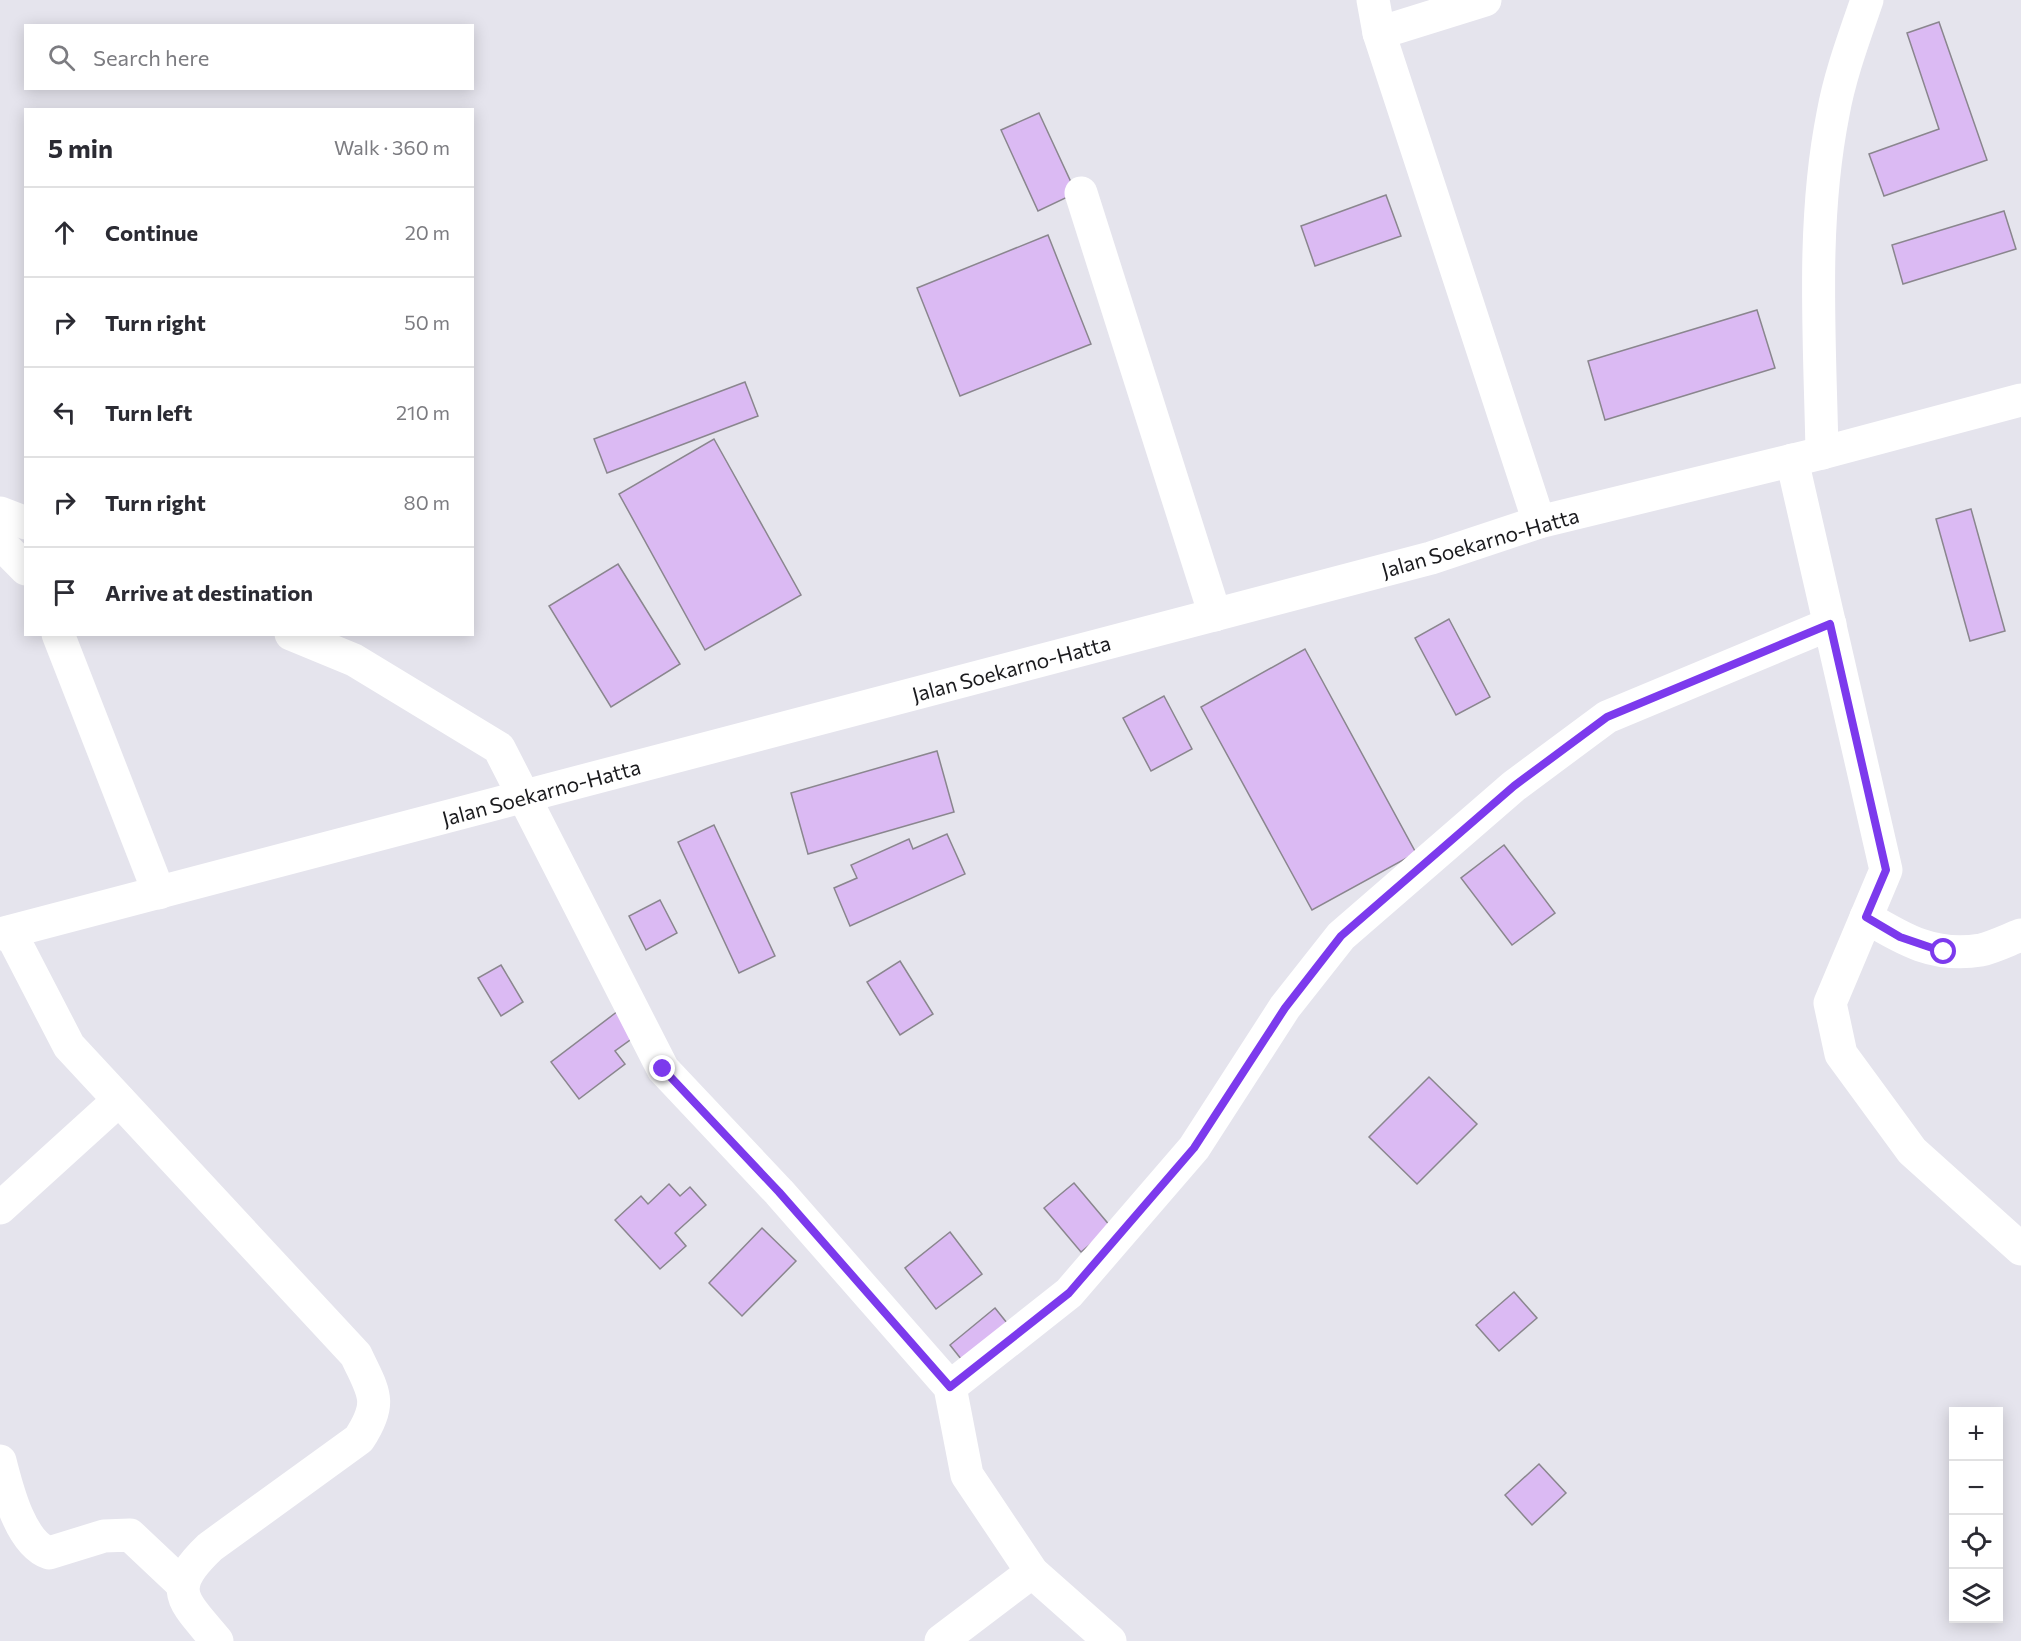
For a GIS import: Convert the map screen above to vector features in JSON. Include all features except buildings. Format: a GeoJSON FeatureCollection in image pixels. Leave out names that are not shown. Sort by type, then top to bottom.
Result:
{"type":"FeatureCollection","features":[{"type":"Feature","properties":{"kind":"main road"},"geometry":{"type":"LineString","coordinates":[[1373,0],[1379,33],[1539,522]]}},
{"type":"Feature","properties":{"kind":"main road"},"geometry":{"type":"LineString","coordinates":[[1379,33],[1485,0]]}},
{"type":"Feature","properties":{"kind":"main road"},"geometry":{"type":"LineString","coordinates":[[1867,0],[1845,64],[1833,115],[1824,179],[1807,457],[1830,624],[1886,870],[1830,1003],[1841,1054],[1912,1151],[2021,1249]]}},
{"type":"Feature","properties":{"kind":"main road"},"geometry":{"type":"LineString","coordinates":[[1081,193],[1215,615]]}},
{"type":"Feature","properties":{"kind":"main road","name":"Jalan Soekarno-Hatta"},"geometry":{"type":"LineString","coordinates":[[5,933],[1431,558],[1539,522],[1807,457],[2021,400]]}},
{"type":"Feature","properties":{"kind":"main road"},"geometry":{"type":"LineString","coordinates":[[0,513],[24,522]]}},
{"type":"Feature","properties":{"kind":"main road"},"geometry":{"type":"LineString","coordinates":[[0,543],[24,567]]}},
{"type":"Feature","properties":{"kind":"main road"},"geometry":{"type":"LineString","coordinates":[[950,1387],[1069,1293],[1194,1148],[1285,1008],[1341,936],[1514,786],[1607,717],[1830,624]]}},
{"type":"Feature","properties":{"kind":"main road"},"geometry":{"type":"LineString","coordinates":[[59,636],[159,893]]}},
{"type":"Feature","properties":{"kind":"main road"},"geometry":{"type":"LineString","coordinates":[[296,636],[354,660],[499,748],[663,1069],[779,1192],[950,1387],[967,1475],[1032,1572],[1110,1641]]}},
{"type":"Feature","properties":{"kind":"main road"},"geometry":{"type":"LineString","coordinates":[[1866,917],[1900,937],[1944,952],[1982,950],[2021,935]]}},
{"type":"Feature","properties":{"kind":"main road"},"geometry":{"type":"LineString","coordinates":[[5,933],[69,1046],[356,1355],[375,1395],[371,1421],[359,1439],[210,1547],[192,1564],[182,1584],[185,1601],[217,1641]]}},
{"type":"Feature","properties":{"kind":"main road"},"geometry":{"type":"LineString","coordinates":[[0,1208],[119,1100]]}},
{"type":"Feature","properties":{"kind":"main road"},"geometry":{"type":"LineString","coordinates":[[0,1461],[20,1520],[32,1542],[40,1550],[49,1554],[104,1536],[130,1535],[182,1584]]}},
{"type":"Feature","properties":{"kind":"main road"},"geometry":{"type":"LineString","coordinates":[[940,1641],[1032,1572]]}},
{"type":"Feature","properties":{"kind":"route"},"geometry":{"type":"LineString","coordinates":[[663,1069],[779,1192],[950,1387],[1069,1293],[1194,1148],[1285,1008],[1341,936],[1514,786],[1607,717],[1830,624],[1886,870],[1866,917],[1900,937],[1944,952]]}}]}
